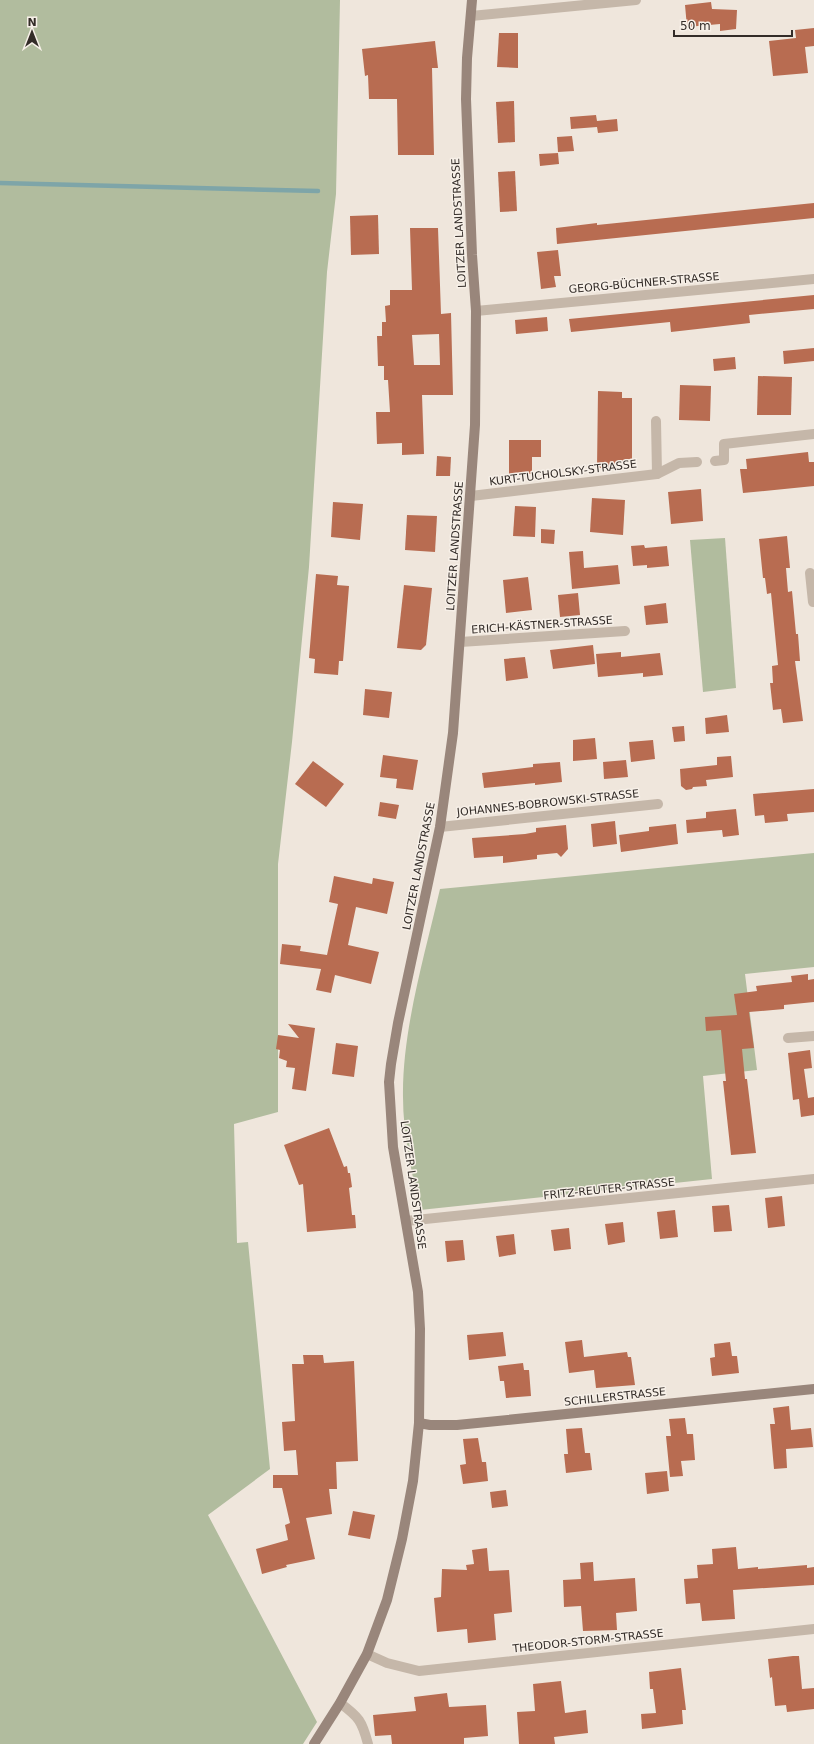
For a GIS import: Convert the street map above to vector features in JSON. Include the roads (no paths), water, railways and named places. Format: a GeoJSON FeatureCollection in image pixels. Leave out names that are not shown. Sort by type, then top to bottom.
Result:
{"type":"FeatureCollection","features":[{"type":"Feature","properties":{"kind":"main road","name":"LOITZER LANDSTRASSE"},"geometry":{"type":"LineString","coordinates":[[314,1744],[340,1703],[367,1654],[387,1600],[402,1539],[413,1481],[419,1423],[420,1329],[418,1300],[393,1147],[389,1082],[391,1064],[440,827],[453,733],[460,642],[475,425],[476,311],[472,255],[466,99],[472,0]]}},
{"type":"Feature","properties":{"kind":"main road","name":"SCHILLERSTRASSE"},"geometry":{"type":"LineString","coordinates":[[419,1423],[430,1426],[457,1425],[814,1389]]}},
{"type":"Feature","properties":{"kind":"street"},"geometry":{"type":"LineString","coordinates":[[471,16],[636,0]]}},
{"type":"Feature","properties":{"kind":"street","name":"GEORG-BÜCHNER-STRASSE"},"geometry":{"type":"LineString","coordinates":[[476,311],[814,279]]}},
{"type":"Feature","properties":{"kind":"street"},"geometry":{"type":"LineString","coordinates":[[656,421],[657,474]]}},
{"type":"Feature","properties":{"kind":"street"},"geometry":{"type":"LineString","coordinates":[[715,461],[724,460],[724,444],[814,434]]}},
{"type":"Feature","properties":{"kind":"street","name":"KURT-TUCHOLSKY-STRASSE"},"geometry":{"type":"LineString","coordinates":[[471,496],[657,474],[679,463],[697,462]]}},
{"type":"Feature","properties":{"kind":"street"},"geometry":{"type":"LineString","coordinates":[[810,573],[814,604]]}},
{"type":"Feature","properties":{"kind":"street","name":"ERICH-KÄSTNER-STRASSE"},"geometry":{"type":"LineString","coordinates":[[460,642],[625,631]]}},
{"type":"Feature","properties":{"kind":"street","name":"JOHANNES-BOBROWSKI-STRASSE"},"geometry":{"type":"LineString","coordinates":[[440,827],[658,804]]}},
{"type":"Feature","properties":{"kind":"street"},"geometry":{"type":"LineString","coordinates":[[788,1038],[814,1036]]}},
{"type":"Feature","properties":{"kind":"street","name":"FRITZ-REUTER-STRASSE"},"geometry":{"type":"LineString","coordinates":[[406,1221],[814,1179]]}},
{"type":"Feature","properties":{"kind":"street","name":"THEODOR-STORM-STRASSE"},"geometry":{"type":"LineString","coordinates":[[367,1654],[387,1664],[419,1671],[814,1629]]}},
{"type":"Feature","properties":{"kind":"street"},"geometry":{"type":"LineString","coordinates":[[340,1703],[356,1716],[363,1725],[368,1744]]}},
{"type":"Feature","properties":{"kind":"waterway"},"geometry":{"type":"LineString","coordinates":[[0,183],[318,191]]}}]}
